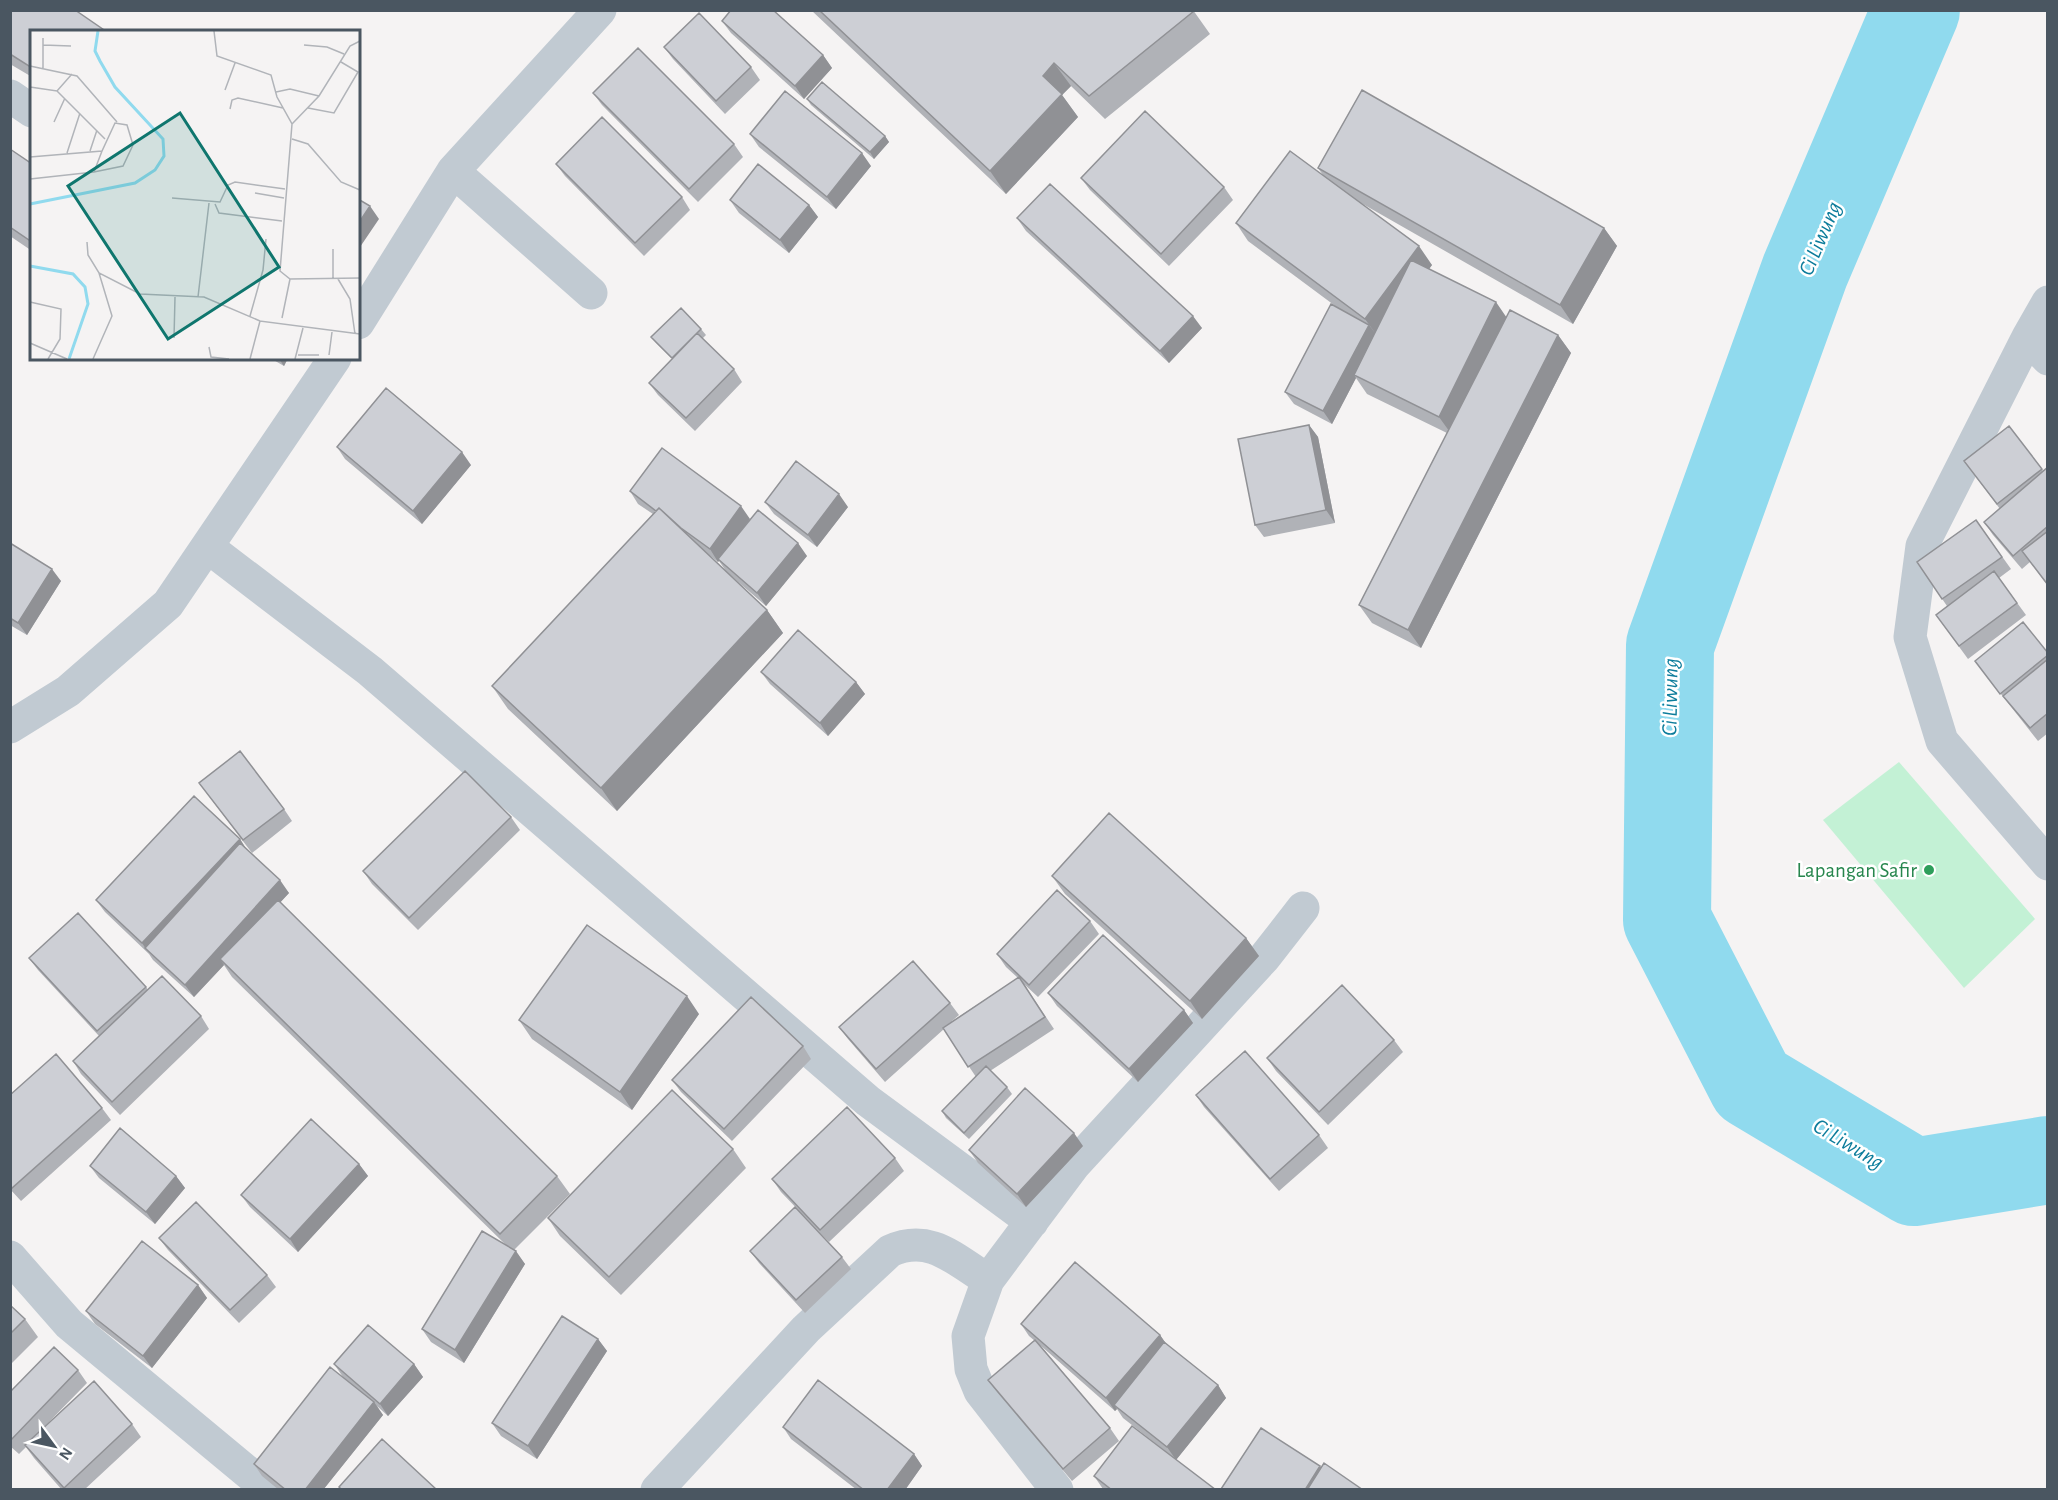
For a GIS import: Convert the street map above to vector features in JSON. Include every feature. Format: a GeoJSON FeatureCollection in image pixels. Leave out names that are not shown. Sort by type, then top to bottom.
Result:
{"type":"FeatureCollection","features":[{"type":"Feature","properties":{"kind":"street"},"geometry":{"type":"LineString","coordinates":[[360,320],[453,171],[600,10]]}},
{"type":"Feature","properties":{"kind":"street"},"geometry":{"type":"LineString","coordinates":[[10,96],[30,110]]}},
{"type":"Feature","properties":{"kind":"street"},"geometry":{"type":"LineString","coordinates":[[453,171],[591,293]]}},
{"type":"Feature","properties":{"kind":"street"},"geometry":{"type":"LineString","coordinates":[[2048,302],[2038,348],[1922,546],[1910,637],[1942,741],[2048,864]]}},
{"type":"Feature","properties":{"kind":"street"},"geometry":{"type":"LineString","coordinates":[[10,727],[68,690],[168,604],[209,548],[334,360]]}},
{"type":"Feature","properties":{"kind":"street"},"geometry":{"type":"LineString","coordinates":[[209,548],[370,671],[868,1101],[1032,1222]]}},
{"type":"Feature","properties":{"kind":"street"},"geometry":{"type":"LineString","coordinates":[[1057,1490],[980,1391],[971,1369],[968,1336],[988,1280],[1074,1165],[1264,958],[1303,908]]}},
{"type":"Feature","properties":{"kind":"street"},"geometry":{"type":"LineString","coordinates":[[657,1490],[806,1329],[890,1251],[904,1245],[924,1243],[988,1280]]}},
{"type":"Feature","properties":{"kind":"street"},"geometry":{"type":"LineString","coordinates":[[10,1257],[69,1324],[269,1490]]}},
{"type":"Feature","properties":{"kind":"green space","name":"Lapangan Safir"},"geometry":{"type":"Polygon","coordinates":[[[1899,762],[2035,919],[1964,988],[1823,820],[1899,762]]]}},
{"type":"Feature","properties":{"kind":"building"},"geometry":{"type":"Polygon","coordinates":[[[10,10],[75,10],[104,30],[30,30],[30,67],[10,54],[10,10]]]}},
{"type":"Feature","properties":{"kind":"building"},"geometry":{"type":"Polygon","coordinates":[[[731,10],[773,10],[823,55],[795,86],[722,21],[731,10]]]}},
{"type":"Feature","properties":{"kind":"building"},"geometry":{"type":"Polygon","coordinates":[[[819,10],[1194,11],[1089,96],[1054,63],[1043,76],[1062,94],[990,171],[819,10]]]}},
{"type":"Feature","properties":{"kind":"building"},"geometry":{"type":"Polygon","coordinates":[[[699,13],[751,67],[716,101],[664,47],[699,13]]]}},
{"type":"Feature","properties":{"kind":"building"},"geometry":{"type":"Polygon","coordinates":[[[638,48],[734,144],[689,189],[593,93],[638,48]]]}},
{"type":"Feature","properties":{"kind":"building"},"geometry":{"type":"Polygon","coordinates":[[[822,82],[885,136],[870,152],[807,99],[822,82]]]}},
{"type":"Feature","properties":{"kind":"building"},"geometry":{"type":"Polygon","coordinates":[[[1362,90],[1604,228],[1560,305],[1318,168],[1362,90]]]}},
{"type":"Feature","properties":{"kind":"building"},"geometry":{"type":"Polygon","coordinates":[[[785,91],[862,153],[827,197],[750,134],[785,91]]]}},
{"type":"Feature","properties":{"kind":"building"},"geometry":{"type":"Polygon","coordinates":[[[1145,111],[1224,187],[1161,254],[1081,178],[1145,111]]]}},
{"type":"Feature","properties":{"kind":"building"},"geometry":{"type":"Polygon","coordinates":[[[602,117],[682,197],[635,243],[556,164],[602,117]]]}},
{"type":"Feature","properties":{"kind":"building"},"geometry":{"type":"Polygon","coordinates":[[[10,149],[30,163],[30,241],[10,227],[10,149]]]}},
{"type":"Feature","properties":{"kind":"building"},"geometry":{"type":"Polygon","coordinates":[[[1290,151],[1419,246],[1365,319],[1236,223],[1290,151]]]}},
{"type":"Feature","properties":{"kind":"building"},"geometry":{"type":"Polygon","coordinates":[[[758,164],[809,205],[780,240],[730,200],[758,164]]]}},
{"type":"Feature","properties":{"kind":"building"},"geometry":{"type":"Polygon","coordinates":[[[1050,184],[1193,316],[1160,351],[1017,218],[1050,184]]]}},
{"type":"Feature","properties":{"kind":"building"},"geometry":{"type":"Polygon","coordinates":[[[360,200],[370,206],[360,221],[360,200]]]}},
{"type":"Feature","properties":{"kind":"building"},"geometry":{"type":"Polygon","coordinates":[[[1411,260],[1496,302],[1439,417],[1354,375],[1411,260]]]}},
{"type":"Feature","properties":{"kind":"building"},"geometry":{"type":"Polygon","coordinates":[[[1331,304],[1369,325],[1323,411],[1285,392],[1331,304]]]}},
{"type":"Feature","properties":{"kind":"building"},"geometry":{"type":"Polygon","coordinates":[[[681,308],[701,329],[672,358],[651,337],[681,308]]]}},
{"type":"Feature","properties":{"kind":"building"},"geometry":{"type":"Polygon","coordinates":[[[1510,310],[1558,335],[1408,630],[1359,605],[1510,310]]]}},
{"type":"Feature","properties":{"kind":"building"},"geometry":{"type":"Polygon","coordinates":[[[697,333],[734,369],[686,418],[649,383],[697,333]]]}},
{"type":"Feature","properties":{"kind":"building"},"geometry":{"type":"Polygon","coordinates":[[[386,388],[462,452],[413,511],[337,447],[386,388]]]}},
{"type":"Feature","properties":{"kind":"building"},"geometry":{"type":"Polygon","coordinates":[[[1309,425],[1326,510],[1255,525],[1238,439],[1309,425]]]}},
{"type":"Feature","properties":{"kind":"building"},"geometry":{"type":"Polygon","coordinates":[[[2009,426],[2042,469],[1997,504],[1964,461],[2009,426]]]}},
{"type":"Feature","properties":{"kind":"building"},"geometry":{"type":"Polygon","coordinates":[[[662,448],[741,506],[710,549],[681,528],[659,508],[656,511],[630,491],[662,448]]]}},
{"type":"Feature","properties":{"kind":"building"},"geometry":{"type":"Polygon","coordinates":[[[796,461],[839,494],[808,535],[765,502],[796,461]]]}},
{"type":"Feature","properties":{"kind":"building"},"geometry":{"type":"Polygon","coordinates":[[[2048,467],[2048,526],[2013,556],[1984,522],[2048,467]]]}},
{"type":"Feature","properties":{"kind":"building"},"geometry":{"type":"Polygon","coordinates":[[[659,508],[767,610],[601,788],[492,686],[659,508]]]}},
{"type":"Feature","properties":{"kind":"building"},"geometry":{"type":"Polygon","coordinates":[[[758,510],[798,543],[757,593],[718,559],[758,510]]]}},
{"type":"Feature","properties":{"kind":"building"},"geometry":{"type":"Polygon","coordinates":[[[1976,520],[2002,557],[1942,599],[1917,562],[1976,520]]]}},
{"type":"Feature","properties":{"kind":"building"},"geometry":{"type":"Polygon","coordinates":[[[2048,531],[2048,585],[2022,551],[2048,531]]]}},
{"type":"Feature","properties":{"kind":"building"},"geometry":{"type":"Polygon","coordinates":[[[10,543],[52,569],[18,623],[10,618],[10,543]]]}},
{"type":"Feature","properties":{"kind":"building"},"geometry":{"type":"Polygon","coordinates":[[[1994,571],[2017,603],[1959,646],[1936,615],[1994,571]]]}},
{"type":"Feature","properties":{"kind":"building"},"geometry":{"type":"Polygon","coordinates":[[[2023,622],[2048,655],[2000,694],[1975,661],[2023,622]]]}},
{"type":"Feature","properties":{"kind":"building"},"geometry":{"type":"Polygon","coordinates":[[[798,630],[856,682],[820,723],[761,672],[798,630]]]}},
{"type":"Feature","properties":{"kind":"building"},"geometry":{"type":"Polygon","coordinates":[[[2048,659],[2048,713],[2030,728],[2003,696],[2048,659]]]}},
{"type":"Feature","properties":{"kind":"building"},"geometry":{"type":"Polygon","coordinates":[[[240,751],[284,809],[243,840],[199,783],[240,751]]]}},
{"type":"Feature","properties":{"kind":"building"},"geometry":{"type":"Polygon","coordinates":[[[465,771],[511,817],[409,918],[363,871],[465,771]]]}},
{"type":"Feature","properties":{"kind":"building"},"geometry":{"type":"Polygon","coordinates":[[[194,796],[240,839],[142,943],[96,900],[194,796]]]}},
{"type":"Feature","properties":{"kind":"building"},"geometry":{"type":"Polygon","coordinates":[[[1109,813],[1246,938],[1190,1001],[1052,876],[1109,813]]]}},
{"type":"Feature","properties":{"kind":"building"},"geometry":{"type":"Polygon","coordinates":[[[240,843],[280,880],[185,985],[145,948],[240,843]]]}},
{"type":"Feature","properties":{"kind":"building"},"geometry":{"type":"Polygon","coordinates":[[[1057,890],[1090,921],[1029,985],[997,954],[1057,890]]]}},
{"type":"Feature","properties":{"kind":"building"},"geometry":{"type":"Polygon","coordinates":[[[278,900],[557,1176],[500,1234],[220,959],[278,900]]]}},
{"type":"Feature","properties":{"kind":"building"},"geometry":{"type":"Polygon","coordinates":[[[78,913],[146,987],[97,1031],[29,958],[78,913]]]}},
{"type":"Feature","properties":{"kind":"building"},"geometry":{"type":"Polygon","coordinates":[[[587,925],[687,996],[620,1092],[519,1020],[587,925]]]}},
{"type":"Feature","properties":{"kind":"building"},"geometry":{"type":"Polygon","coordinates":[[[1103,935],[1184,1010],[1129,1069],[1048,993],[1103,935]]]}},
{"type":"Feature","properties":{"kind":"building"},"geometry":{"type":"Polygon","coordinates":[[[913,961],[950,1003],[876,1069],[839,1027],[913,961]]]}},
{"type":"Feature","properties":{"kind":"building"},"geometry":{"type":"Polygon","coordinates":[[[162,976],[201,1016],[112,1102],[73,1061],[162,976]]]}},
{"type":"Feature","properties":{"kind":"building"},"geometry":{"type":"Polygon","coordinates":[[[1019,977],[1045,1017],[968,1067],[943,1028],[1019,977]]]}},
{"type":"Feature","properties":{"kind":"building"},"geometry":{"type":"Polygon","coordinates":[[[1342,985],[1394,1040],[1319,1112],[1267,1058],[1342,985]]]}},
{"type":"Feature","properties":{"kind":"building"},"geometry":{"type":"Polygon","coordinates":[[[751,997],[803,1046],[724,1129],[672,1080],[751,997]]]}},
{"type":"Feature","properties":{"kind":"building"},"geometry":{"type":"Polygon","coordinates":[[[1245,1051],[1319,1135],[1270,1179],[1196,1095],[1245,1051]]]}},
{"type":"Feature","properties":{"kind":"building"},"geometry":{"type":"Polygon","coordinates":[[[56,1054],[102,1108],[12,1188],[10,1187],[10,1095],[56,1054]]]}},
{"type":"Feature","properties":{"kind":"building"},"geometry":{"type":"Polygon","coordinates":[[[986,1066],[1007,1087],[964,1133],[942,1111],[986,1066]]]}},
{"type":"Feature","properties":{"kind":"building"},"geometry":{"type":"Polygon","coordinates":[[[1025,1088],[1074,1133],[1017,1194],[969,1150],[1025,1088]]]}},
{"type":"Feature","properties":{"kind":"building"},"geometry":{"type":"Polygon","coordinates":[[[672,1090],[733,1149],[609,1277],[548,1218],[672,1090]]]}},
{"type":"Feature","properties":{"kind":"building"},"geometry":{"type":"Polygon","coordinates":[[[847,1107],[895,1158],[820,1230],[772,1179],[847,1107]]]}},
{"type":"Feature","properties":{"kind":"building"},"geometry":{"type":"Polygon","coordinates":[[[311,1119],[359,1164],[290,1239],[241,1195],[311,1119]]]}},
{"type":"Feature","properties":{"kind":"building"},"geometry":{"type":"Polygon","coordinates":[[[120,1128],[176,1176],[146,1212],[90,1166],[120,1128]]]}},
{"type":"Feature","properties":{"kind":"building"},"geometry":{"type":"Polygon","coordinates":[[[196,1202],[267,1275],[230,1310],[159,1238],[196,1202]]]}},
{"type":"Feature","properties":{"kind":"building"},"geometry":{"type":"Polygon","coordinates":[[[795,1207],[842,1257],[796,1300],[750,1251],[795,1207]]]}},
{"type":"Feature","properties":{"kind":"building"},"geometry":{"type":"Polygon","coordinates":[[[482,1231],[516,1251],[455,1350],[422,1329],[482,1231]]]}},
{"type":"Feature","properties":{"kind":"building"},"geometry":{"type":"Polygon","coordinates":[[[142,1241],[198,1285],[143,1356],[86,1311],[142,1241]]]}},
{"type":"Feature","properties":{"kind":"building"},"geometry":{"type":"Polygon","coordinates":[[[1075,1262],[1160,1335],[1106,1398],[1021,1324],[1075,1262]]]}},
{"type":"Feature","properties":{"kind":"building"},"geometry":{"type":"Polygon","coordinates":[[[10,1305],[25,1319],[10,1334],[10,1305]]]}},
{"type":"Feature","properties":{"kind":"building"},"geometry":{"type":"Polygon","coordinates":[[[562,1316],[598,1339],[528,1446],[492,1423],[562,1316]]]}},
{"type":"Feature","properties":{"kind":"building"},"geometry":{"type":"Polygon","coordinates":[[[368,1325],[414,1364],[380,1404],[334,1364],[368,1325]]]}},
{"type":"Feature","properties":{"kind":"building"},"geometry":{"type":"Polygon","coordinates":[[[1035,1340],[1110,1428],[1063,1469],[988,1380],[1035,1340]]]}},
{"type":"Feature","properties":{"kind":"building"},"geometry":{"type":"Polygon","coordinates":[[[1164,1342],[1218,1385],[1167,1447],[1114,1405],[1164,1342]]]}},
{"type":"Feature","properties":{"kind":"building"},"geometry":{"type":"Polygon","coordinates":[[[54,1347],[78,1370],[10,1441],[10,1392],[54,1347]]]}},
{"type":"Feature","properties":{"kind":"building"},"geometry":{"type":"Polygon","coordinates":[[[330,1367],[374,1402],[305,1490],[286,1490],[254,1464],[330,1367]]]}},
{"type":"Feature","properties":{"kind":"building"},"geometry":{"type":"Polygon","coordinates":[[[818,1380],[914,1454],[887,1490],[864,1490],[783,1427],[818,1380]]]}},
{"type":"Feature","properties":{"kind":"building"},"geometry":{"type":"Polygon","coordinates":[[[94,1381],[132,1424],[64,1488],[25,1445],[94,1381]]]}},
{"type":"Feature","properties":{"kind":"building"},"geometry":{"type":"Polygon","coordinates":[[[1132,1426],[1216,1490],[1112,1490],[1094,1476],[1132,1426]]]}},
{"type":"Feature","properties":{"kind":"building"},"geometry":{"type":"Polygon","coordinates":[[[1261,1428],[1320,1466],[1305,1490],[1221,1489],[1261,1428]]]}},
{"type":"Feature","properties":{"kind":"building"},"geometry":{"type":"Polygon","coordinates":[[[382,1439],[437,1490],[342,1490],[339,1487],[382,1439]]]}},
{"type":"Feature","properties":{"kind":"building"},"geometry":{"type":"Polygon","coordinates":[[[1324,1463],[1363,1490],[1307,1490],[1324,1463]]]}},
{"type":"Feature","properties":{"kind":"waterway","name":"Ci Liwung"},"geometry":{"type":"LineString","coordinates":[[1916,10],[1805,271],[1670,645],[1667,920],[1752,1085],[1914,1182],[2048,1160]]}},
{"type":"Feature","properties":{"kind":"place","name":"Lapangan Safir"},"geometry":{"type":"Point","coordinates":[1929,870]}}]}
